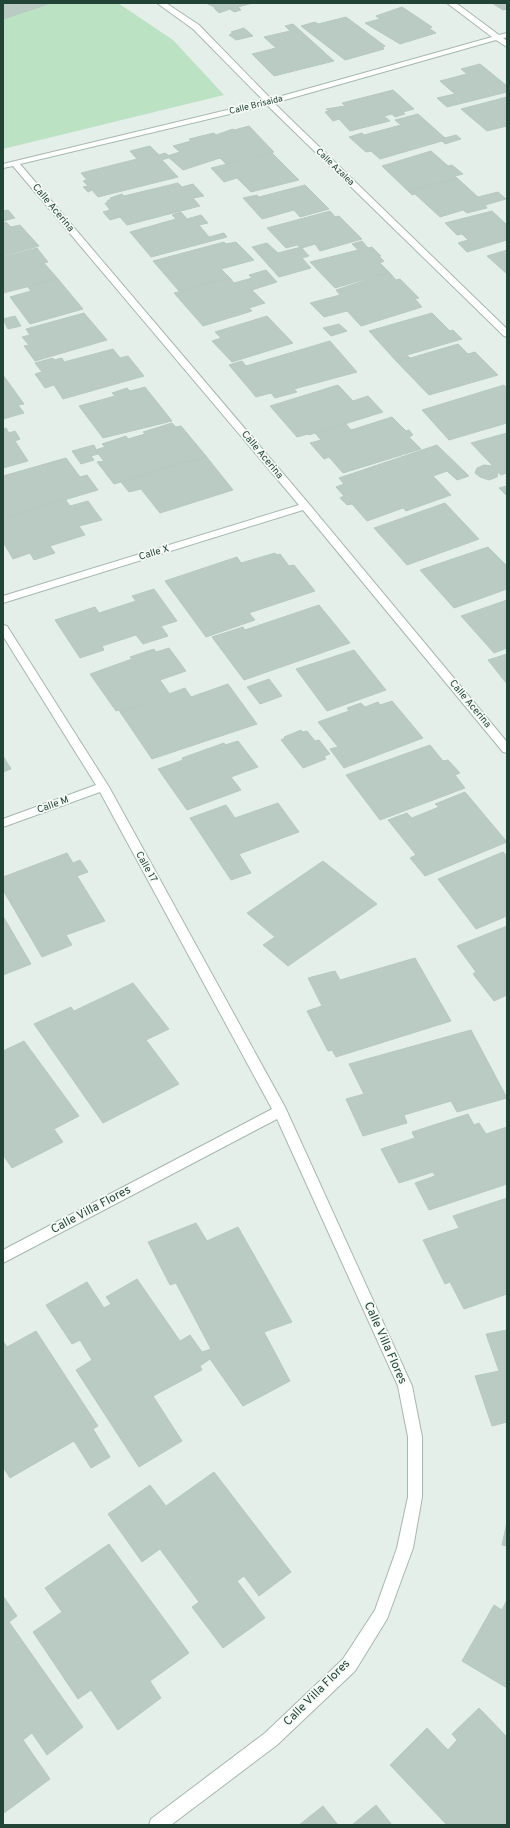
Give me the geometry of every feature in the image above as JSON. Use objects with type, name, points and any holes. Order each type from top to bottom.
[{"type":"street","name":"Calle Azalea","points":[[161,3],[196,27],[269,102],[507,334]]},
{"type":"street","points":[[451,3],[507,45]]},
{"type":"street","name":"Calle Brisaida","points":[[3,166],[269,102],[507,35]]},
{"type":"street","name":"Calle Acerina","points":[[16,163],[305,506],[507,749]]},
{"type":"street","name":"Calle X","points":[[3,600],[305,506]]},
{"type":"street","name":"Calle 17","points":[[3,628],[103,787],[280,1111]]},
{"type":"street","name":"Calle M","points":[[3,823],[103,787]]},
{"type":"street","name":"Calle Villa Flores","points":[[3,1256],[280,1111],[405,1386],[415,1437],[415,1497],[405,1548],[381,1614],[349,1665],[271,1739],[157,1825]]},
{"type":"green space","points":[[3,3],[118,3],[173,40],[224,95],[3,149]]},
{"type":"building","points":[[3,3],[51,3],[3,19]]},
{"type":"building","points":[[206,3],[253,3],[238,7],[241,10],[234,12],[230,9],[219,13],[214,8],[216,8]]},
{"type":"building","points":[[492,3],[507,3],[507,9],[503,10]]},
{"type":"building","points":[[402,7],[432,27],[429,28],[436,33],[400,44],[365,23],[380,19],[376,16]]},
{"type":"building","points":[[346,17],[385,46],[382,48],[384,49],[345,60],[301,26],[315,22],[318,24]]},
{"type":"building","points":[[293,24],[334,61],[274,76],[252,54],[276,48],[264,37],[290,31],[285,26]]},
{"type":"building","points":[[244,28],[253,36],[236,40],[229,35],[233,33],[231,32]]},
{"type":"building","points":[[480,64],[507,86],[507,92],[447,107],[437,98],[455,94],[440,81],[467,74],[461,69]]},
{"type":"building","points":[[393,90],[414,109],[403,112],[405,114],[395,117],[392,114],[384,116],[390,121],[350,131],[339,119],[333,121],[325,112],[329,111],[326,109],[345,106],[342,103]]},
{"type":"building","points":[[507,97],[507,126],[487,131],[461,109]]},
{"type":"building","points":[[418,114],[445,138],[456,135],[461,139],[445,144],[442,141],[380,159],[371,151],[366,152],[349,137],[362,133],[364,135],[401,125],[395,120]]},
{"type":"building","points":[[249,126],[274,152],[226,164],[220,158],[183,170],[167,156],[180,152],[173,146],[191,141],[189,139],[214,133],[216,135],[233,129]]},
{"type":"building","points":[[150,146],[159,155],[165,153],[171,157],[162,160],[178,177],[98,197],[92,190],[88,192],[83,187],[88,186],[83,181],[87,180],[81,173],[137,159],[130,151]]},
{"type":"building","points":[[431,151],[448,166],[452,165],[463,174],[455,176],[457,178],[408,191],[382,166]]},
{"type":"building","points":[[272,153],[299,180],[251,192],[237,178],[224,182],[211,168]]},
{"type":"building","points":[[457,178],[478,197],[498,192],[506,199],[485,205],[487,208],[467,213],[463,210],[440,217],[415,194],[412,195],[408,191]]},
{"type":"building","points":[[178,183],[182,187],[193,184],[204,196],[193,198],[200,206],[127,225],[120,217],[110,220],[103,212],[110,210],[105,203],[108,203],[107,201],[111,199],[110,198],[122,194],[124,196]]},
{"type":"building","points":[[305,185],[329,209],[300,217],[294,210],[262,219],[243,198],[257,195],[259,197]]},
{"type":"building","points":[[8,210],[15,218],[3,221],[3,211]]},
{"type":"building","points":[[330,211],[335,217],[339,216],[362,239],[320,251],[315,244],[302,248],[297,245],[286,248],[267,228]]},
{"type":"building","points":[[492,211],[507,225],[507,240],[467,252],[458,243],[468,240],[462,234],[457,235],[445,223]]},
{"type":"building","points":[[181,212],[187,219],[201,215],[208,223],[199,225],[209,237],[224,233],[227,237],[151,257],[130,232],[176,219],[172,215]]},
{"type":"building","points":[[6,222],[11,227],[20,225],[39,246],[3,256],[3,223]]},
{"type":"building","points":[[362,241],[368,248],[372,247],[381,256],[379,256],[384,261],[380,263],[389,272],[335,288],[310,262],[358,250],[352,244]]},
{"type":"building","points":[[224,242],[226,244],[236,242],[254,260],[221,269],[230,278],[179,291],[153,261]]},
{"type":"building","points":[[267,243],[278,253],[301,247],[309,256],[302,258],[311,268],[279,277],[252,247]]},
{"type":"building","points":[[37,248],[48,262],[44,263],[58,279],[3,293],[3,257]]},
{"type":"building","points":[[507,250],[507,274],[487,256]]},
{"type":"building","points":[[266,270],[277,282],[252,290],[265,303],[249,308],[252,311],[203,326],[174,293],[230,278],[234,283],[252,278],[249,275]]},
{"type":"building","points":[[389,272],[396,280],[400,279],[419,298],[415,299],[422,307],[361,326],[347,311],[324,317],[310,303],[340,295],[336,290]]},
{"type":"building","points":[[58,279],[83,309],[30,324],[10,297],[31,291],[28,287]]},
{"type":"building","points":[[84,313],[107,340],[35,361],[24,346],[29,345],[22,337],[30,335],[26,329]]},
{"type":"building","points":[[432,313],[450,331],[453,330],[462,339],[407,355],[410,358],[397,362],[369,331]]},
{"type":"building","points":[[15,316],[21,326],[8,329],[3,319]]},
{"type":"building","points":[[267,316],[293,343],[232,362],[212,341],[221,338],[215,332]]},
{"type":"building","points":[[339,324],[347,331],[331,336],[323,328]]},
{"type":"building","points":[[330,341],[357,372],[294,389],[297,392],[275,398],[271,393],[256,397],[229,365],[242,361],[246,366]]},
{"type":"building","points":[[458,344],[468,354],[475,352],[498,375],[429,395],[397,362]]},
{"type":"building","points":[[113,349],[120,358],[128,356],[144,376],[63,399],[54,385],[45,388],[35,374],[42,372],[35,363],[53,358],[54,360],[62,358],[64,362]]},
{"type":"building","points":[[3,375],[24,404],[18,405],[24,413],[3,419]]},
{"type":"building","points":[[338,385],[353,401],[368,396],[383,412],[309,435],[297,437],[270,406]]},
{"type":"building","points":[[504,385],[507,389],[507,423],[449,440],[422,410]]},
{"type":"building","points":[[145,387],[172,421],[103,438],[79,406],[115,396],[112,393],[127,388],[130,391]]},
{"type":"building","points":[[392,417],[406,431],[409,430],[413,435],[409,437],[421,449],[343,473],[329,457],[324,459],[310,443],[321,440],[315,433],[346,424],[351,430]]},
{"type":"building","points":[[172,423],[176,427],[181,426],[206,456],[114,484],[97,462],[104,461],[95,450],[105,447],[102,444],[126,436],[128,439],[145,434],[143,432]]},
{"type":"building","points":[[6,428],[9,433],[15,431],[20,439],[15,441],[28,461],[3,468],[3,429]]},
{"type":"building","points":[[507,433],[507,473],[501,475],[498,472],[497,477],[489,480],[480,477],[475,473],[477,468],[484,465],[493,466],[471,443]]},
{"type":"building","points":[[94,445],[98,454],[91,456],[94,460],[81,464],[72,451]]},
{"type":"building","points":[[437,445],[469,476],[457,480],[447,471],[433,476],[451,495],[406,511],[403,508],[367,521],[352,504],[347,505],[340,498],[344,496],[336,487],[344,484],[339,478]]},
{"type":"building","points":[[206,456],[233,490],[160,513],[141,489],[129,492],[121,482]]},
{"type":"building","points":[[66,458],[80,477],[87,475],[98,490],[3,518],[3,476]]},
{"type":"building","points":[[507,486],[507,496],[499,488]]},
{"type":"building","points":[[65,499],[70,506],[88,501],[102,520],[79,526],[85,535],[50,546],[55,553],[34,560],[30,553],[13,559],[3,542],[3,518]]},
{"type":"building","points":[[445,503],[479,539],[407,565],[374,528]]},
{"type":"building","points":[[488,547],[507,566],[507,589],[454,608],[420,570]]},
{"type":"building","points":[[275,553],[277,555],[280,554],[289,566],[294,565],[315,591],[249,613],[255,620],[206,637],[165,581],[237,557],[241,563]]},
{"type":"building","points":[[154,589],[177,621],[161,626],[168,636],[143,644],[136,635],[102,646],[104,650],[80,658],[55,620],[95,607],[99,613],[136,601],[132,596]]},
{"type":"building","points":[[507,600],[507,648],[494,653],[461,616]]},
{"type":"building","points":[[319,605],[350,643],[244,680],[212,637],[243,627],[245,630]]},
{"type":"building","points":[[169,648],[186,671],[160,680],[169,693],[120,712],[119,710],[116,711],[90,674],[132,659],[130,657],[154,649],[156,652]]},
{"type":"building","points":[[354,650],[386,690],[327,711],[296,669]]},
{"type":"building","points":[[507,654],[507,684],[488,660]]},
{"type":"building","points":[[269,679],[282,696],[260,704],[247,687]]},
{"type":"building","points":[[228,684],[257,724],[152,759],[120,712],[185,688],[191,697]]},
{"type":"building","points":[[392,701],[423,738],[344,768],[330,749],[338,747],[318,722],[349,711],[347,708],[361,703],[365,707],[378,702],[380,705]]},
{"type":"building","points":[[301,730],[303,732],[307,731],[315,741],[319,740],[330,754],[324,756],[326,759],[303,768],[281,740],[285,738],[284,737]]},
{"type":"building","points":[[238,741],[258,767],[231,777],[241,790],[187,810],[158,769],[183,760],[182,758],[224,743],[225,745]]},
{"type":"building","points":[[430,745],[443,761],[448,760],[460,773],[455,775],[465,788],[380,820],[346,775]]},
{"type":"building","points":[[3,756],[11,769],[3,772]]},
{"type":"building","points":[[465,792],[507,842],[425,876],[410,858],[416,855],[388,820],[407,813],[412,818],[439,807],[435,804]]},
{"type":"building","points":[[278,803],[299,832],[239,854],[251,873],[231,880],[190,818],[226,805],[235,818]]},
{"type":"building","points":[[503,852],[507,856],[507,916],[476,929],[438,879]]},
{"type":"building","points":[[67,853],[73,863],[80,860],[88,872],[77,876],[105,921],[66,935],[72,945],[42,957],[3,890],[3,877]]},
{"type":"building","points":[[323,861],[377,904],[288,966],[263,945],[275,937],[247,913]]},
{"type":"building","points":[[3,916],[31,964],[3,975]]},
{"type":"building","points":[[507,926],[507,995],[494,1001],[473,974],[476,972],[457,946]]},
{"type":"building","points":[[415,958],[451,1021],[336,1057],[332,1050],[328,1051],[307,1011],[322,1006],[308,978],[335,971],[340,980]]},
{"type":"building","points":[[133,983],[169,1029],[146,1040],[179,1084],[103,1123],[34,1024],[71,1007],[74,1011]]},
{"type":"building","points":[[471,1030],[507,1098],[457,1112],[451,1101],[404,1115],[407,1123],[363,1136],[346,1099],[364,1094],[349,1064]]},
{"type":"building","points":[[24,1041],[79,1116],[54,1129],[63,1142],[12,1168],[3,1155],[3,1051]]},
{"type":"building","points":[[468,1114],[474,1125],[479,1123],[486,1134],[507,1127],[507,1184],[429,1210],[415,1183],[435,1176],[433,1172],[399,1183],[381,1149],[415,1138],[412,1132]]},
{"type":"building","points":[[507,1198],[507,1294],[464,1309],[450,1282],[445,1284],[423,1240],[459,1228],[453,1216]]},
{"type":"building","points":[[196,1223],[207,1241],[238,1227],[292,1322],[264,1332],[290,1381],[243,1406],[210,1359],[202,1352],[211,1349],[176,1283],[170,1285],[148,1242]]},
{"type":"building","points":[[137,1279],[180,1341],[190,1335],[202,1352],[210,1359],[200,1366],[202,1370],[153,1396],[182,1441],[139,1467],[76,1370],[92,1360],[80,1340],[72,1344],[46,1305],[87,1282],[104,1308],[111,1304],[106,1297]]},
{"type":"building","points":[[507,1330],[507,1422],[492,1426],[475,1376],[499,1371],[486,1334]]},
{"type":"building","points":[[36,1331],[98,1426],[93,1429],[110,1457],[91,1468],[74,1441],[10,1478],[3,1467],[3,1341],[7,1347]]},
{"type":"building","points":[[214,1472],[291,1572],[259,1596],[244,1576],[237,1581],[265,1618],[223,1648],[192,1607],[199,1602],[160,1549],[142,1562],[108,1514],[150,1485],[166,1506]]},
{"type":"building","points":[[507,1522],[507,1546],[502,1545]]},
{"type":"building","points":[[109,1544],[189,1653],[150,1681],[161,1698],[118,1730],[91,1690],[78,1699],[33,1632],[62,1612],[45,1588]]},
{"type":"building","points":[[3,1596],[17,1616],[9,1622],[83,1727],[47,1755],[32,1733],[23,1740],[50,1779],[4,1813]]},
{"type":"building","points":[[507,1600],[507,1688],[462,1661],[494,1605],[502,1610]]},
{"type":"building","points":[[479,1708],[507,1737],[507,1825],[447,1825],[390,1765],[427,1728],[448,1750],[457,1740],[452,1734]]},
{"type":"building","points":[[376,1805],[392,1825],[352,1825]]},
{"type":"building","points":[[323,1806],[338,1825],[299,1825]]}]
